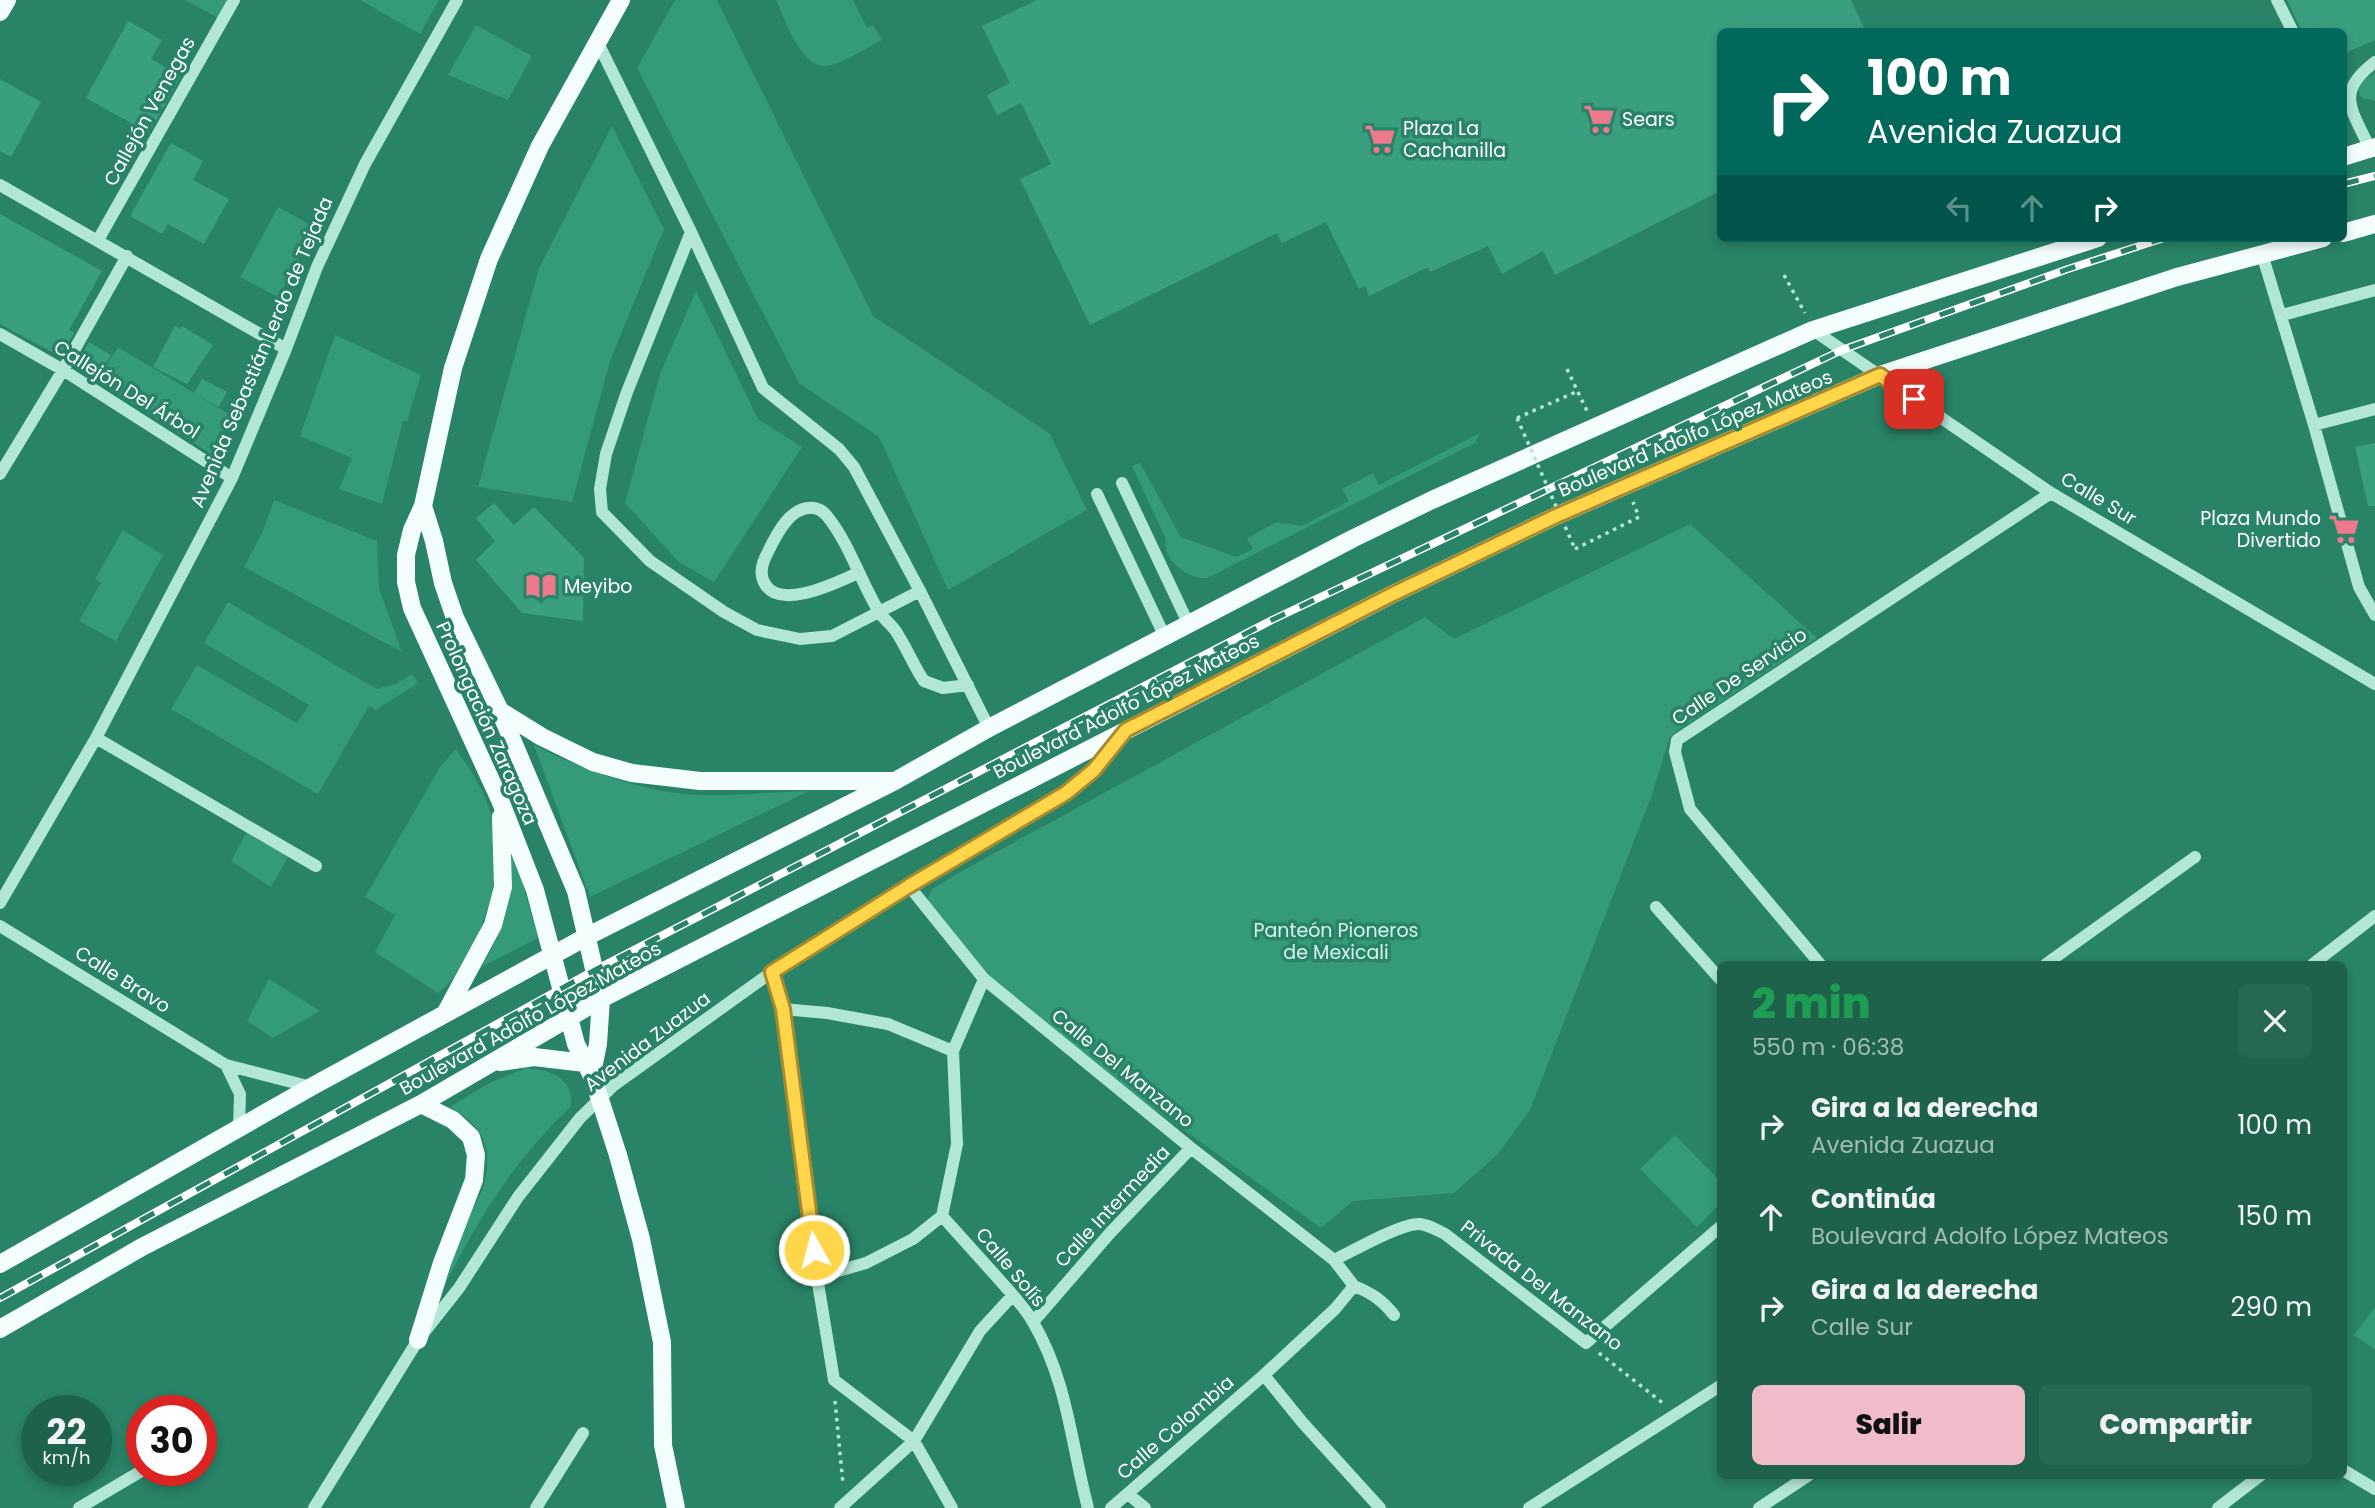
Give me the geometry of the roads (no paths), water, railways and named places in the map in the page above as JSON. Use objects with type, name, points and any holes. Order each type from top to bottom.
[{"type":"main road","points":[[0,12],[7,0]]},
{"type":"main road","name":"Prolongación Zaragoza","points":[[621,0],[540,146],[489,260],[453,368],[423,506],[412,530],[406,555],[406,582],[412,608],[500,800],[535,890],[576,1044],[590,1071],[618,1155],[641,1239],[662,1342],[663,1445],[676,1508]]},
{"type":"main road","points":[[2347,155],[2373,148]]},
{"type":"main road","points":[[2347,232],[2375,224]]},
{"type":"main road","points":[[0,1264],[311,1087],[586,937],[895,781],[989,728],[1432,500],[1813,330],[2086,242]]},
{"type":"main road","name":"Boulevard Adolfo López Mateos","points":[[0,1329],[142,1247],[421,1104],[601,999],[1393,594],[1556,516],[1880,375],[2177,277],[2308,242]]},
{"type":"main road","name":"Prolongación Zaragoza","points":[[423,506],[455,618],[500,711],[576,891],[601,999],[598,1044],[590,1071]]},
{"type":"main road","points":[[500,711],[542,737],[593,762],[632,773],[700,781],[895,781]]},
{"type":"main road","points":[[445,1014],[493,925],[503,887],[504,855],[500,800]]},
{"type":"main road","points":[[489,1064],[534,1057],[590,1071]]},
{"type":"main road","points":[[418,1340],[442,1262],[474,1181],[476,1155],[471,1137],[453,1121],[421,1104]]},
{"type":"street","name":"Callejón Venegas","points":[[99,240],[234,0]]},
{"type":"street","name":"Avenida Sebastián Lerdo de Tejada","points":[[0,903],[96,738],[232,478],[317,267],[365,164],[457,0]]},
{"type":"street","points":[[2277,0],[2291,28]]},
{"type":"street","points":[[597,41],[691,232],[763,388],[839,449],[854,467],[920,590],[989,728]]},
{"type":"street","points":[[2373,148],[2353,111],[2349,94],[2352,83],[2375,62]]},
{"type":"street","points":[[0,185],[286,349]]},
{"type":"street","points":[[691,232],[627,392],[611,442],[600,489],[602,512],[650,561],[724,612],[757,630],[800,639],[832,636],[920,590]]},
{"type":"street","points":[[2262,254],[2282,315],[2359,587],[2375,615]]},
{"type":"street","points":[[0,474],[127,256]]},
{"type":"street","points":[[2282,315],[2375,290]]},
{"type":"street","name":"Calle Sur","points":[[1813,330],[2051,493],[2375,684]]},
{"type":"street","name":"Callejón Del Árbol","points":[[0,334],[63,370],[232,478]]},
{"type":"street","points":[[2314,425],[2375,409]]},
{"type":"street","points":[[1122,482],[1189,625]]},
{"type":"street","name":"Calle De Servicio","points":[[1817,961],[1690,809],[1675,752],[1677,740],[2051,493]]},
{"type":"street","points":[[1097,494],[1165,637]]},
{"type":"street","points":[[858,572],[822,589],[802,594],[771,592],[761,573],[763,563],[780,529],[792,516],[804,509],[816,508],[826,514],[858,572],[879,612],[894,629],[924,681],[943,688],[968,685]]},
{"type":"street","name":"Avenida Zuazua","points":[[314,1508],[418,1340],[459,1288],[518,1197],[580,1118],[614,1085],[772,972],[909,886],[1066,793],[1094,770],[1126,730]]},
{"type":"street","points":[[96,738],[316,866]]},
{"type":"street","points":[[2050,961],[2196,856]]},
{"type":"street","name":"Calle Del Manzano","points":[[909,886],[984,979],[1191,1148],[1334,1260]]},
{"type":"street","points":[[1656,907],[1717,976]]},
{"type":"street","points":[[2317,961],[2375,916]]},
{"type":"street","name":"Calle Bravo","points":[[0,926],[226,1065],[311,1087]]},
{"type":"street","points":[[772,972],[783,1009],[817,1277],[834,1380],[914,1441],[953,1508]]},
{"type":"street","points":[[817,1277],[866,1263],[913,1239],[943,1216],[957,1144],[953,1051],[984,979]]},
{"type":"street","points":[[783,1009],[827,1013],[888,1024],[953,1051]]},
{"type":"street","points":[[226,1065],[240,1094],[239,1129]]},
{"type":"street","name":"Calle Intermedia","points":[[1033,1322],[1110,1233],[1191,1148]]},
{"type":"street","name":"Calle Solís","points":[[943,1216],[1013,1295],[1033,1322],[1061,1385],[1087,1508]]},
{"type":"street","name":"Privada Del Manzano","points":[[1334,1260],[1404,1227],[1419,1224],[1433,1228],[1445,1234],[1586,1343],[1717,1235]]},
{"type":"street","points":[[1334,1260],[1354,1286],[1383,1302],[1394,1315]]},
{"type":"street","name":"Calle Colombia","points":[[1111,1508],[1264,1375],[1335,1309],[1354,1286]]},
{"type":"street","points":[[842,1506],[914,1441],[980,1331],[1013,1295]]},
{"type":"street","name":"Calle Colombia","points":[[1264,1375],[1302,1422],[1380,1508]]},
{"type":"street","points":[[1529,1508],[1717,1389]]},
{"type":"street","points":[[536,1508],[583,1433]]},
{"type":"street","points":[[2347,1472],[2375,1489]]},
{"type":"street","points":[[1759,1508],[1802,1479]]},
{"type":"street","points":[[2218,1508],[2256,1479]]},
{"type":"street","points":[[79,1508],[126,1480]]},
{"type":"street","points":[[1128,1494],[1145,1508]]},
{"type":"railway","points":[[2347,183],[2375,176]]},
{"type":"railway","points":[[0,1298],[595,970],[1272,620],[1842,350],[2152,242]]},
{"type":"place","name":"Sears","points":[[1599,119]]},
{"type":"place","name":"Plaza La Cachanilla","points":[[1380,139]]},
{"type":"place","name":"Plaza Mundo Divertido","points":[[2344,529]]},
{"type":"place","name":"Meyibo","points":[[541,586]]},
{"type":"park label","name":"Panteón Pioneros de Mexicali","points":[[1336,941]]}]
